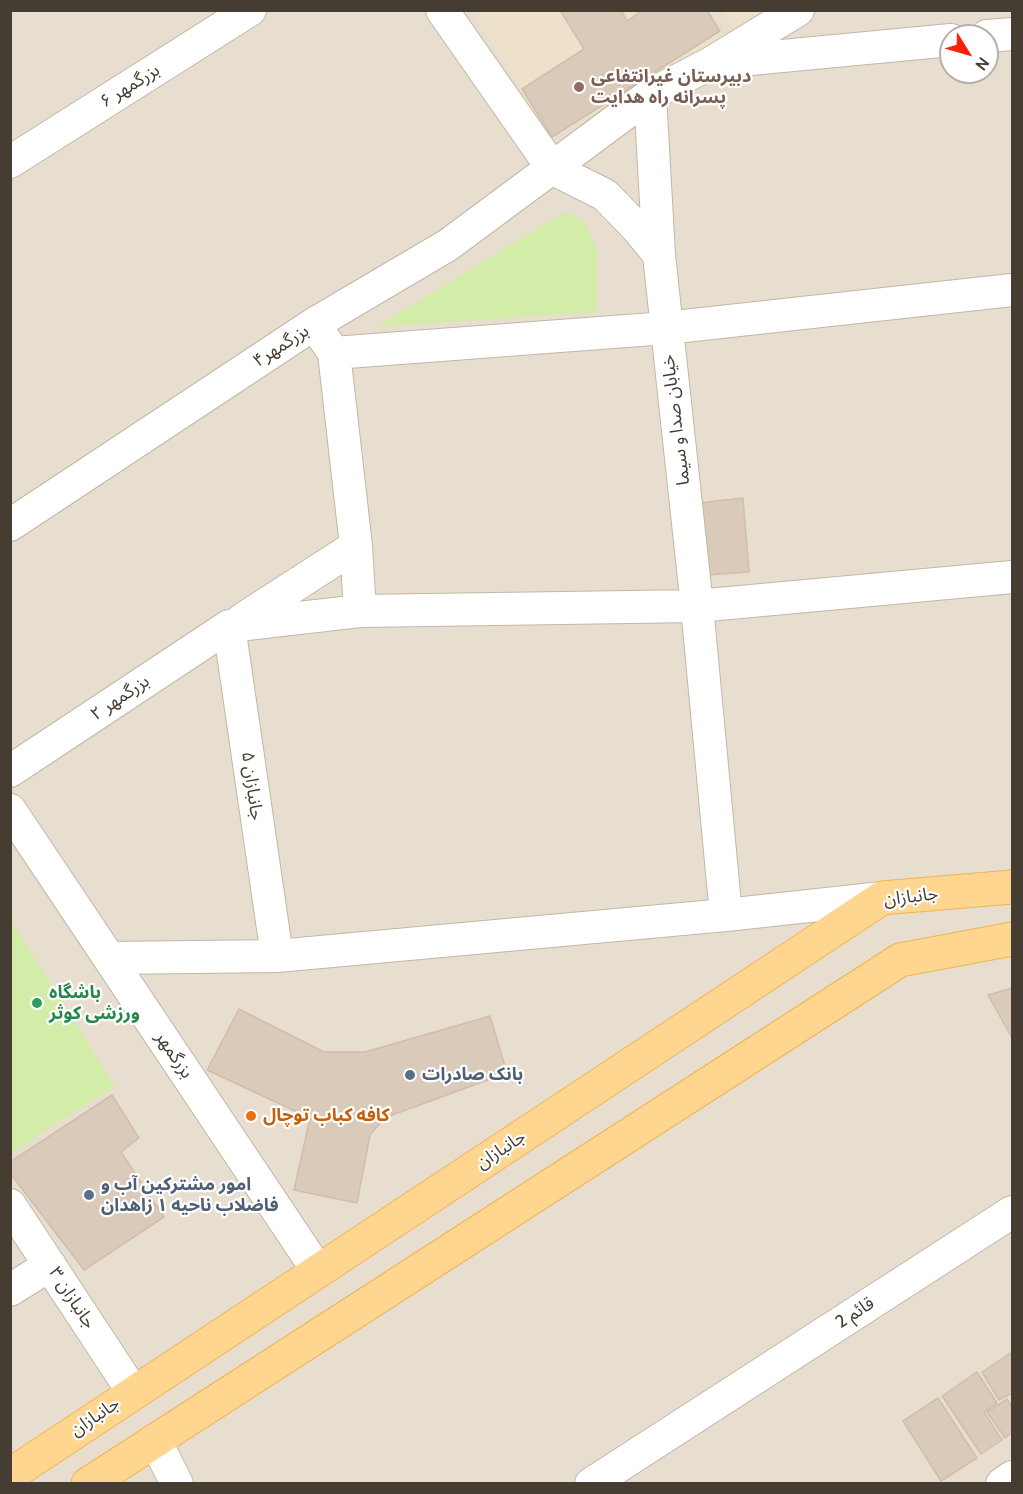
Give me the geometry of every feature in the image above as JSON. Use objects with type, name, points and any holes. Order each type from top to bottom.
[{"type":"main road","name":"جانبازان","points":[[10,1474],[882,898],[1012,887]]},
{"type":"main road","points":[[88,1484],[900,960],[1012,939]]},
{"type":"main road","points":[[133,1392],[155,1440]]},
{"type":"street","name":"بزرگمهر ۶","points":[[10,162],[250,10]]},
{"type":"street","points":[[442,10],[553,169],[604,195],[637,228],[659,255]]},
{"type":"street","name":"بزرگمهر۴","points":[[10,525],[314,324],[448,245],[650,95],[711,63],[798,10]]},
{"type":"street","points":[[711,63],[939,41]]},
{"type":"street","name":"خیابان صدا و سیما","points":[[650,95],[659,255],[698,606],[726,915]]},
{"type":"street","points":[[334,353],[666,328],[1012,290]]},
{"type":"street","points":[[314,324],[334,353],[356,546],[360,610]]},
{"type":"street","name":"بزرگمهر ۲","points":[[10,771],[356,546]]},
{"type":"street","points":[[233,624],[360,610],[698,606],[1012,577]]},
{"type":"street","name":"جانبازان ۵","points":[[233,624],[277,956]]},
{"type":"street","name":"بزرگمهر","points":[[10,810],[318,1271]]},
{"type":"street","points":[[109,958],[277,956],[726,915],[882,898]]},
{"type":"street","name":"جانبازان ۳","points":[[10,1205],[133,1392]]},
{"type":"street","name":"قائم 2","points":[[591,1484],[1012,1212]]},
{"type":"street","points":[[10,1290],[50,1265]]},
{"type":"street","points":[[155,1440],[177,1484]]},
{"type":"street","points":[[1002,1484],[1012,1477]]},
{"type":"shaded area","points":[[11,11],[1012,11],[1012,1483],[11,1483]]},
{"type":"shaded area","name":"دبیرستان غیرانتفاعی پسرانه راه هدایت","points":[[471,11],[708,11],[726,37],[552,137]]},
{"type":"shaded area","points":[[721,11],[770,11],[736,32]]},
{"type":"green space","points":[[563,213],[574,215],[585,223],[597,250],[597,312],[376,327]]},
{"type":"green space","name":"باشگاه ورزشی کوثر","points":[[11,920],[115,1086],[10,1153]]},
{"type":"building","name":"دبیرستان غیرانتفاعی پسرانه راه هدایت","points":[[560,10],[621,10],[627,21],[643,10],[707,10],[720,31],[552,137],[522,89],[584,49]]},
{"type":"building","points":[[743,498],[749,572],[708,575],[698,503]]},
{"type":"building","points":[[1012,988],[1012,1038],[988,995]]},
{"type":"building","points":[[239,1009],[324,1052],[365,1052],[490,1016],[507,1073],[384,1118],[370,1135],[357,1203],[294,1190],[310,1118],[207,1070]]},
{"type":"building","name":"امور مشترکین آب و فاضلاب ناحیه ۱ زاهدان","points":[[112,1095],[139,1138],[121,1152],[164,1217],[84,1270],[10,1173],[10,1162]]},
{"type":"building","points":[[1012,1352],[1012,1393],[999,1400],[982,1372]]},
{"type":"building","points":[[977,1372],[997,1403],[984,1412],[1002,1440],[981,1454],[942,1396]]},
{"type":"building","points":[[938,1398],[977,1458],[941,1481],[903,1421]]},
{"type":"building","points":[[1007,1399],[1012,1407],[1012,1432],[1005,1438],[987,1412]]},
{"type":"place","name":"دبیرستان غیرانتفاعی پسرانه راه هدایت","points":[[579,87]]},
{"type":"place","name":"باشگاه ورزشی کوثر","points":[[37,1003]]},
{"type":"place","name":"بانک صادرات","points":[[410,1075]]},
{"type":"place","name":"کافه کباب توچال","points":[[251,1116]]},
{"type":"place","name":"امور مشترکین آب و فاضلاب ناحیه ۱ زاهدان","points":[[89,1195]]}]
